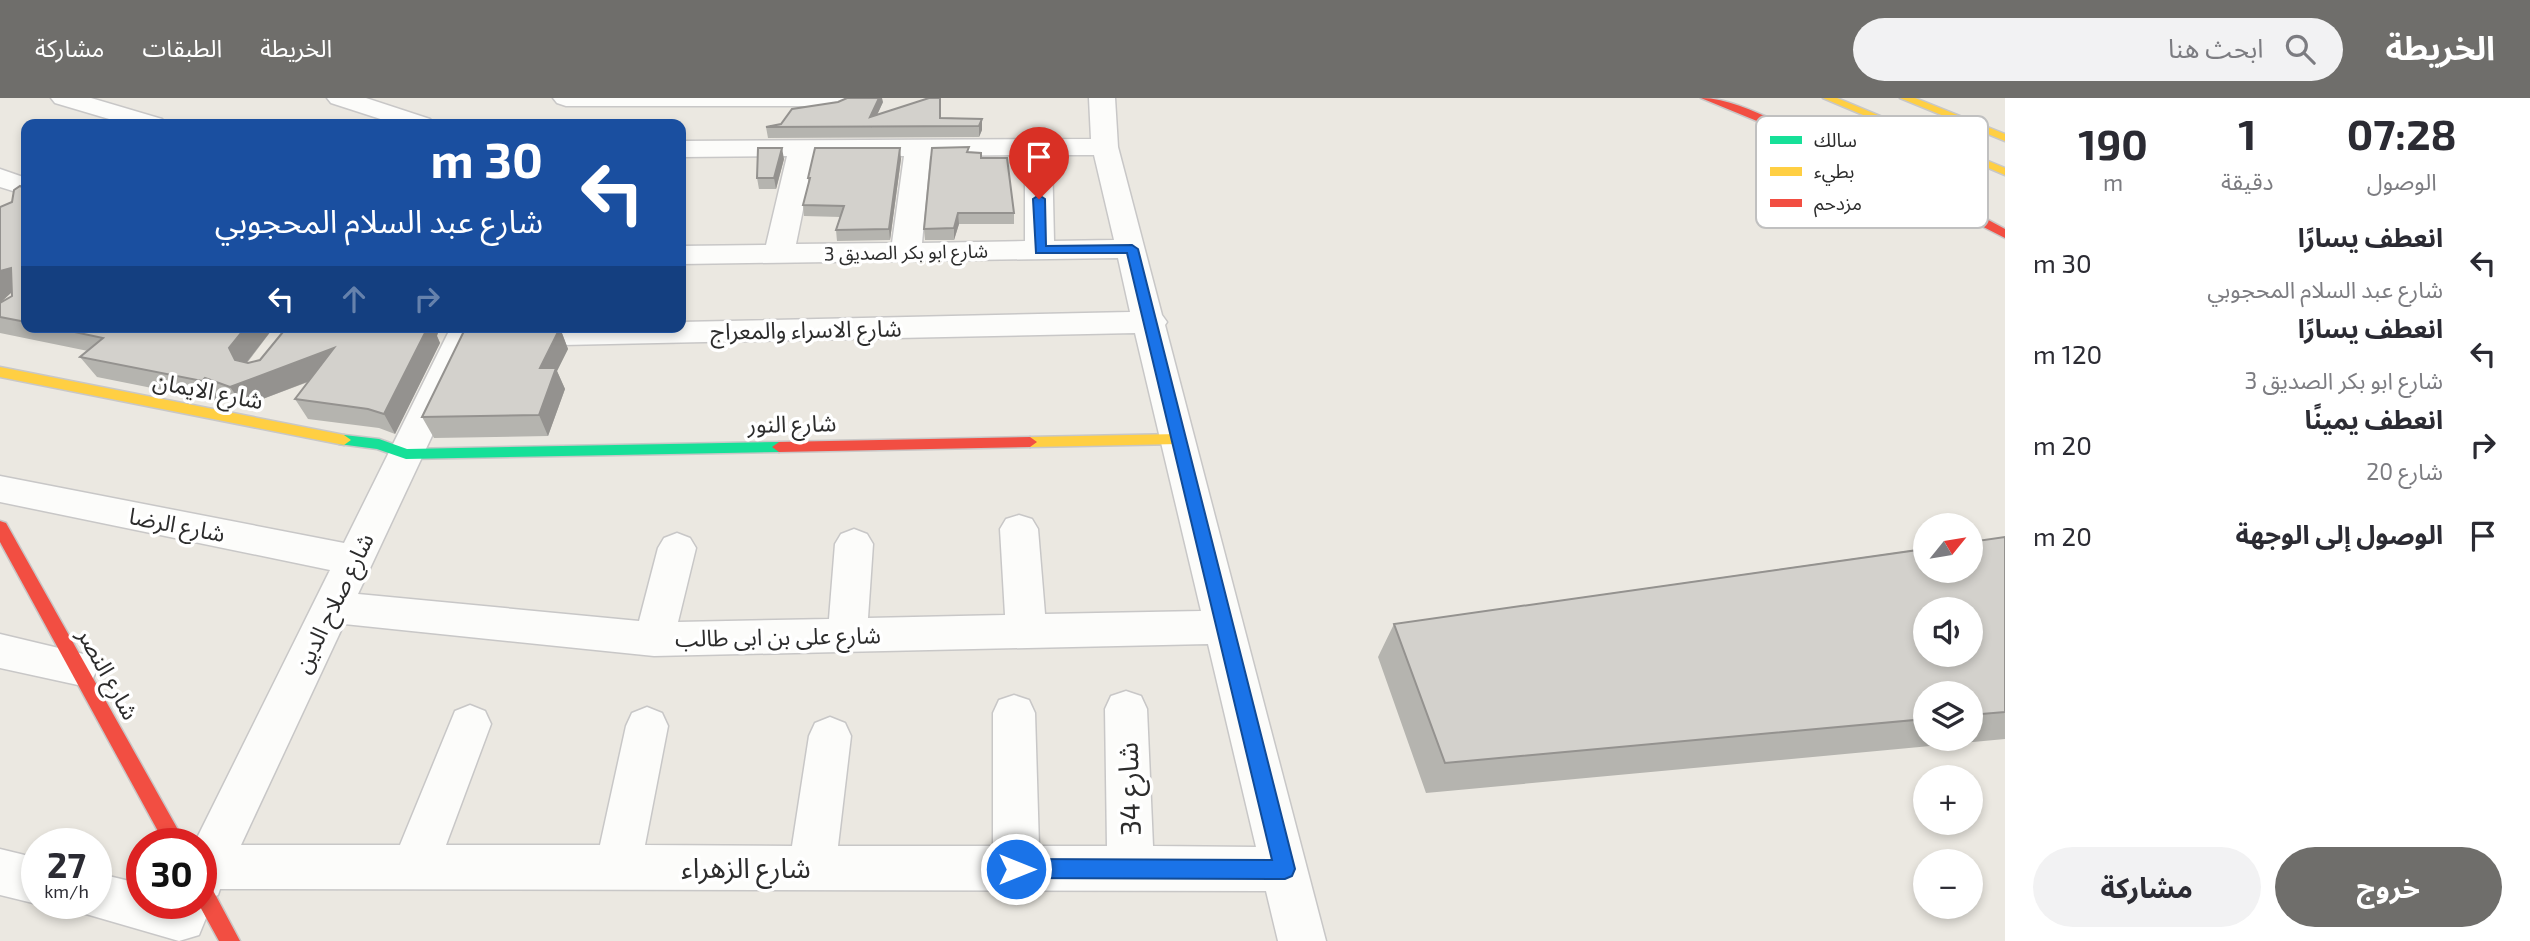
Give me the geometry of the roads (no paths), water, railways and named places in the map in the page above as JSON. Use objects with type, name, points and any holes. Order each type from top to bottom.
[{"type":"street","points":[[64,98],[136,119]]},
{"type":"street","points":[[340,98],[405,119]]},
{"type":"street","points":[[564,119],[571,99],[863,98]]},
{"type":"street","points":[[1102,98],[1105,147],[1151,322],[1302,941]]},
{"type":"street","points":[[1706,98],[1756,117]]},
{"type":"street","points":[[1749,98],[1794,116]]},
{"type":"street","points":[[1828,98],[1871,116]]},
{"type":"street","points":[[1905,98],[1950,116]]},
{"type":"street","points":[[1988,131],[2005,138]]},
{"type":"street","points":[[686,151],[1105,147]]},
{"type":"street","points":[[906,252],[918,148]]},
{"type":"street","points":[[1038,148],[1040,250]]},
{"type":"street","points":[[779,254],[802,149]]},
{"type":"street","points":[[1988,165],[2005,172]]},
{"type":"street","points":[[0,177],[21,200]]},
{"type":"street","points":[[1988,225],[2005,234]]},
{"type":"street","name":"شارع ابو بكر الصديق 3","points":[[686,256],[1132,249]]},
{"type":"street","name":"شارع الاسراء والمعراج","points":[[686,329],[1151,322]]},
{"type":"street","name":"شارع صلاح الدين","points":[[217,837],[355,560],[464,333]]},
{"type":"street","name":"شارع الايمان","points":[[0,372],[331,439],[379,444],[406,454]]},
{"type":"street","name":"شارع النور","points":[[406,454],[1179,439]]},
{"type":"street","name":"شارع الرضا","points":[[0,489],[355,560]]},
{"type":"street","name":"شارع النصر","points":[[0,527],[78,668],[158,828]]},
{"type":"street","points":[[1019,529],[1026,631]]},
{"type":"street","points":[[847,635],[854,544]]},
{"type":"street","points":[[654,639],[677,548]]},
{"type":"street","name":"شارع على بن ابى طالب","points":[[332,607],[654,639],[1226,627]]},
{"type":"street","points":[[0,651],[78,668]]},
{"type":"street","name":"شارع 34","points":[[1126,709],[1131,868]]},
{"type":"street","points":[[1014,713],[1016,869]]},
{"type":"street","points":[[414,868],[470,724]]},
{"type":"street","points":[[618,868],[647,726]]},
{"type":"street","points":[[812,868],[830,736]]},
{"type":"street","name":"شارع الزهراء","points":[[217,888],[414,868],[1285,869]]},
{"type":"street","points":[[0,872],[21,877]]},
{"type":"street","name":"شارع النصر","points":[[212,919],[230,941]]}]
